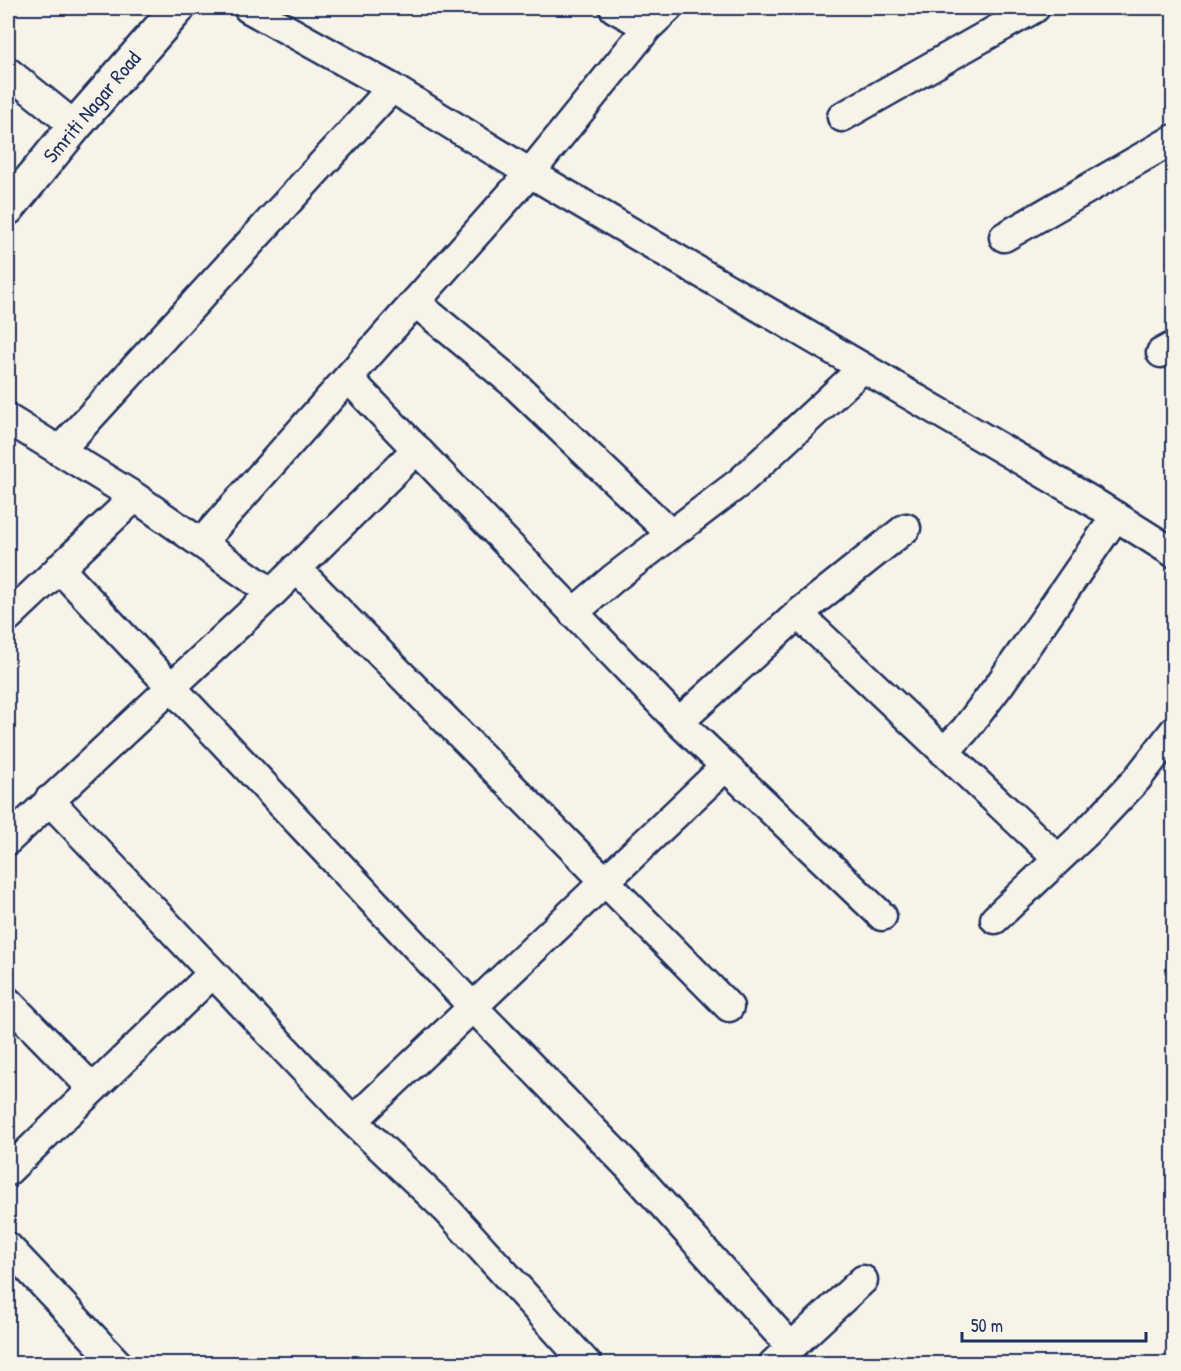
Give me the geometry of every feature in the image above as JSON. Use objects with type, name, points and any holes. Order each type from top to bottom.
[{"type":"main road","name":"Smriti Nagar Road","points":[[8,208],[75,126],[178,8]]},
{"type":"street","points":[[248,8],[392,88],[530,173],[1116,516],[1173,553]]},
{"type":"street","points":[[614,8],[648,27]]},
{"type":"street","points":[[201,543],[530,173],[648,27],[668,8]]},
{"type":"street","points":[[842,117],[1035,8]]},
{"type":"street","points":[[8,72],[75,126]]},
{"type":"street","points":[[59,451],[392,88]]},
{"type":"street","points":[[1004,237],[1173,139]]},
{"type":"street","points":[[415,302],[513,383],[671,534]]},
{"type":"street","points":[[573,613],[614,578],[740,482],[863,368]]},
{"type":"street","points":[[348,378],[679,722],[882,916]]},
{"type":"street","points":[[8,419],[135,497],[272,593]]},
{"type":"street","points":[[8,840],[272,593],[417,449]]},
{"type":"street","points":[[8,617],[135,497]]},
{"type":"street","points":[[944,752],[965,730],[1000,684],[1116,516]]},
{"type":"street","points":[[679,722],[798,614],[906,528]]},
{"type":"street","points":[[59,568],[473,1007],[629,1167],[782,1355],[863,1280]]},
{"type":"street","points":[[296,568],[729,1007]]},
{"type":"street","points":[[798,614],[1058,859]]},
{"type":"street","points":[[995,919],[1137,779],[1173,731]]},
{"type":"street","points":[[353,1121],[725,767]]},
{"type":"street","points":[[49,800],[353,1121],[447,1210],[586,1364]]},
{"type":"street","points":[[8,1171],[213,973]]},
{"type":"street","points":[[8,1002],[93,1089]]},
{"type":"street","points":[[8,1247],[118,1364]]}]
